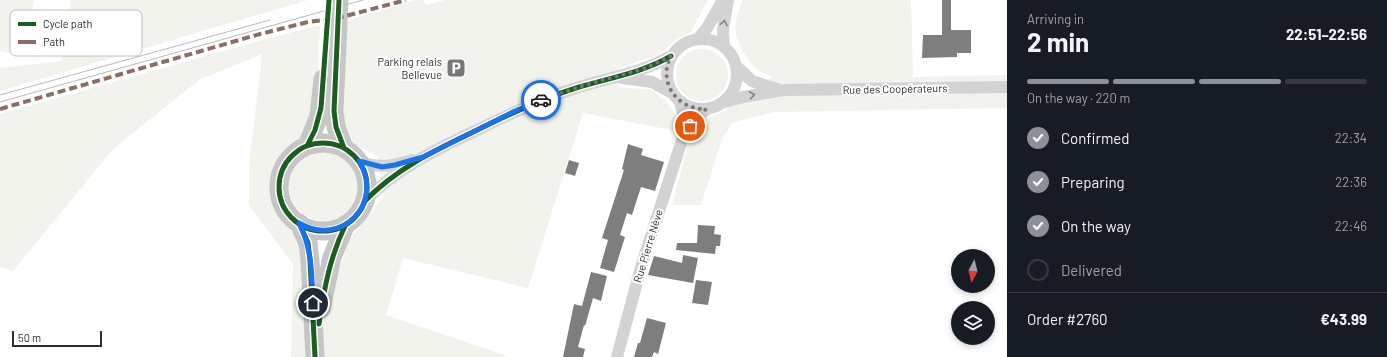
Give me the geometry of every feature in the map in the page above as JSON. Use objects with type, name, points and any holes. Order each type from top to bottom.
[{"type":"main road","points":[[307,146],[318,123],[321,108],[329,0]]},
{"type":"main road","points":[[339,0],[334,111],[336,127],[344,148]]},
{"type":"main road","points":[[326,143],[344,148],[359,161],[366,178],[367,192],[364,202],[357,214],[346,224],[334,229],[320,230],[299,223],[291,217],[280,196],[280,182],[282,173],[288,160],[299,150],[307,146],[326,143]]},
{"type":"main road","points":[[299,223],[306,237],[310,260],[315,352]]},
{"type":"main road","points":[[315,352],[328,274],[337,242],[346,224]]},
{"type":"street","points":[[698,39],[707,28],[723,0]]},
{"type":"street","points":[[724,46],[723,29],[728,0]]},
{"type":"street","points":[[364,202],[376,190],[423,157],[528,106],[569,90],[659,63],[671,56],[684,43],[698,39],[712,40],[724,46],[733,58],[737,67],[735,87],[729,97],[721,104],[706,109],[693,108],[680,102],[672,93],[666,75],[671,56]]},
{"type":"street","name":"Rue des Coopérateurs","points":[[737,67],[752,81],[784,90]]},
{"type":"street","points":[[613,78],[646,81],[672,93]]},
{"type":"street","name":"Rue des Coopérateurs","points":[[721,104],[743,97],[784,90],[1007,87]]},
{"type":"street","name":"Rue Pierre Nève","points":[[680,102],[684,118],[684,137]]},
{"type":"street","name":"Rue Pierre Nève","points":[[618,357],[641,268],[684,137],[695,119],[706,109]]},
{"type":"street","points":[[359,161],[382,167],[423,157]]},
{"type":"shaded area","points":[[0,0],[34,0],[32,10],[10,10],[10,53],[0,51]]},
{"type":"shaded area","points":[[71,0],[308,0],[142,49],[142,10],[70,10]]},
{"type":"shaded area","points":[[416,0],[424,0],[426,5],[445,0],[708,0],[691,32],[677,39],[658,55],[621,67],[619,87],[651,90],[667,102],[675,115],[677,131],[583,113],[528,288],[403,258],[386,315],[510,357],[291,357],[293,264],[249,205],[249,165],[262,54],[199,80],[113,149],[13,271],[0,267],[0,114],[320,25],[317,93],[311,131],[282,157],[271,178],[270,190],[272,202],[279,215],[295,235],[300,244],[304,255],[305,277],[337,277],[349,240],[383,197],[378,156],[350,142],[341,120],[346,21]]},
{"type":"shaded area","points":[[743,0],[911,0],[913,77],[1007,75],[1007,108],[774,112],[732,123],[722,139],[701,205],[672,205],[688,143],[699,122],[721,113],[772,77],[754,67],[738,41],[736,35],[736,22]]},
{"type":"shaded area","points":[[702,49],[716,53],[724,61],[728,75],[724,89],[716,97],[702,101],[688,97],[680,89],[676,75],[680,61],[688,53]]},
{"type":"shaded area","points":[[63,56],[118,56],[0,91],[0,68],[62,61]]},
{"type":"shaded area","points":[[324,151],[337,154],[349,161],[356,173],[359,186],[356,199],[349,211],[337,218],[324,221],[311,218],[299,211],[292,199],[289,186],[292,173],[299,161],[311,154]]},
{"type":"building","points":[[942,0],[951,0],[951,30],[971,30],[971,53],[957,53],[957,57],[922,58],[923,35],[942,35]]},
{"type":"building","points":[[628,144],[643,149],[641,155],[664,162],[655,191],[641,187],[632,215],[627,213],[620,235],[625,237],[614,272],[600,268],[608,240],[602,238],[624,170],[622,169]]},
{"type":"building","points":[[569,160],[579,163],[575,176],[565,173]]},
{"type":"building","points":[[698,225],[715,226],[714,234],[721,235],[720,246],[716,246],[715,254],[676,250],[677,243],[697,243]]},
{"type":"building","points":[[683,255],[698,258],[693,283],[648,275],[654,256],[682,263]]},
{"type":"building","points":[[591,272],[607,276],[601,301],[593,298],[585,326],[584,325],[578,347],[585,349],[583,357],[563,357],[574,304],[582,306]]},
{"type":"building","points":[[696,280],[712,282],[708,305],[692,303]]},
{"type":"building","points":[[647,318],[666,323],[658,354],[654,352],[652,357],[634,357],[638,343],[640,343]]},
{"type":"tram line","points":[[326,4],[340,0]]},
{"type":"tram line","points":[[0,102],[363,0]]},
{"type":"tram line","points":[[142,56],[270,20]]},
{"type":"tram line","points":[[0,95],[140,56]]},
{"type":"marked path","points":[[0,109],[260,34],[308,22],[338,18],[406,0]]},
{"type":"cycle path","points":[[307,146],[315,130],[321,108],[329,0]]},
{"type":"cycle path","points":[[339,0],[334,111],[336,127],[344,148]]},
{"type":"cycle path","points":[[364,202],[388,180],[444,146],[550,97],[637,71],[671,56]]},
{"type":"cycle path","points":[[323,143],[340,147],[354,156],[363,170],[367,187],[363,204],[354,218],[340,227],[323,231],[306,227],[292,218],[283,204],[279,187],[283,170],[292,156],[306,147],[323,143]]},
{"type":"cycle path","points":[[299,223],[308,243],[315,357]]},
{"type":"cycle path","points":[[319,324],[328,273],[340,236],[346,224]]},
{"type":"way so far","points":[[541,100],[585,85],[646,68],[671,56],[666,75],[672,93],[680,102],[688,107],[706,109],[690,126]]},
{"type":"place","name":"Parking relais Bellevue","points":[[456,68]]},
{"type":"route","points":[[313,303],[312,270],[308,244],[299,223],[316,230],[329,230],[338,228],[354,218],[364,202],[367,192],[366,178],[359,161],[365,164],[382,167],[423,157],[515,111],[541,100]]}]
